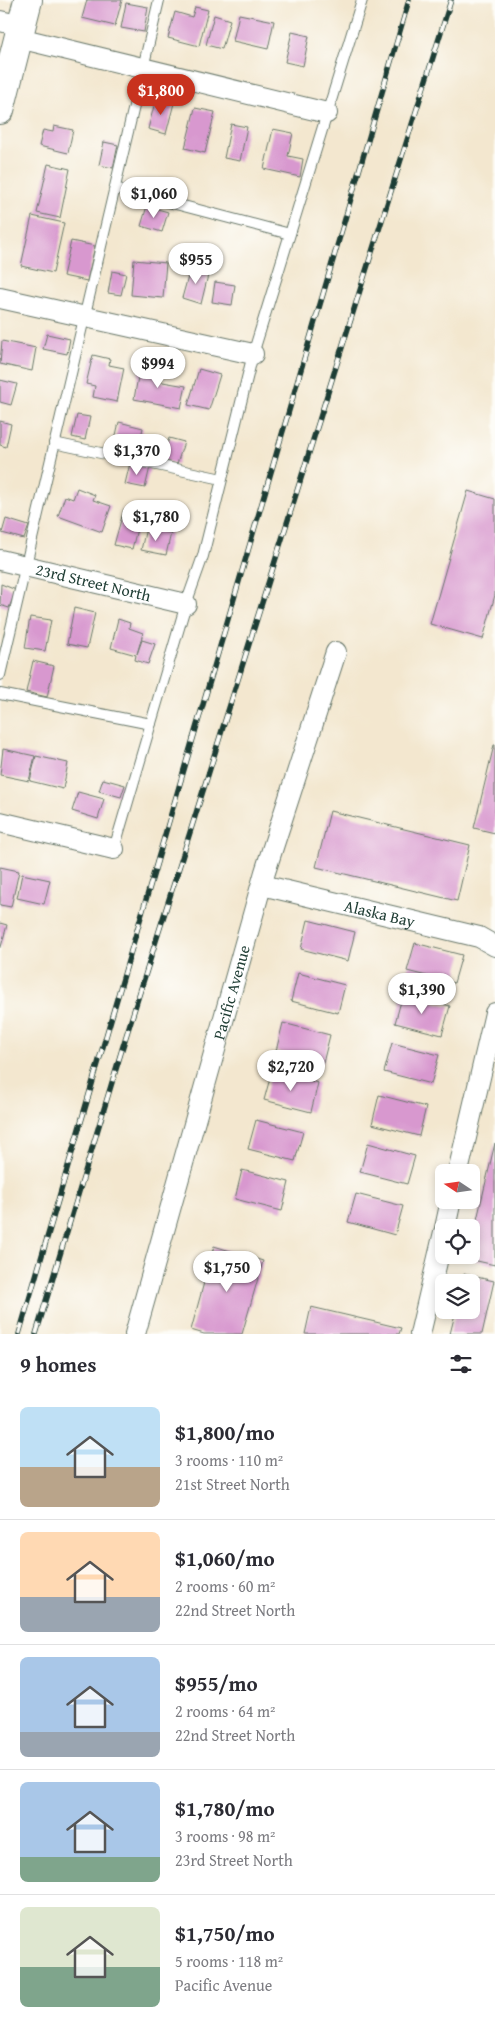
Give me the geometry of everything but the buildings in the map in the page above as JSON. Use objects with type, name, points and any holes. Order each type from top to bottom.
[{"type":"street","points":[[0,110],[17,21],[144,67],[327,113]]},
{"type":"street","points":[[0,298],[253,354]]},
{"type":"street","name":"23rd Street North","points":[[0,560],[186,604]]},
{"type":"street","name":"Pacific Avenue","points":[[135,1334],[262,885],[336,652]]},
{"type":"street","points":[[0,822],[114,849]]},
{"type":"street","name":"Alaska Bay","points":[[262,885],[479,938],[495,946]]},
{"type":"street","points":[[460,1164],[495,1014]]},
{"type":"street","points":[[420,1334],[436,1264]]},
{"type":"lane","points":[[0,675],[159,0]]},
{"type":"lane","points":[[114,849],[186,604],[203,556],[253,354],[362,0]]},
{"type":"lane","points":[[115,188],[290,234]]},
{"type":"lane","points":[[54,443],[222,479]]},
{"type":"lane","points":[[0,694],[151,724]]},
{"type":"railway","points":[[19,1334],[409,0]]},
{"type":"railway","points":[[36,1334],[123,1046],[451,0]]}]
